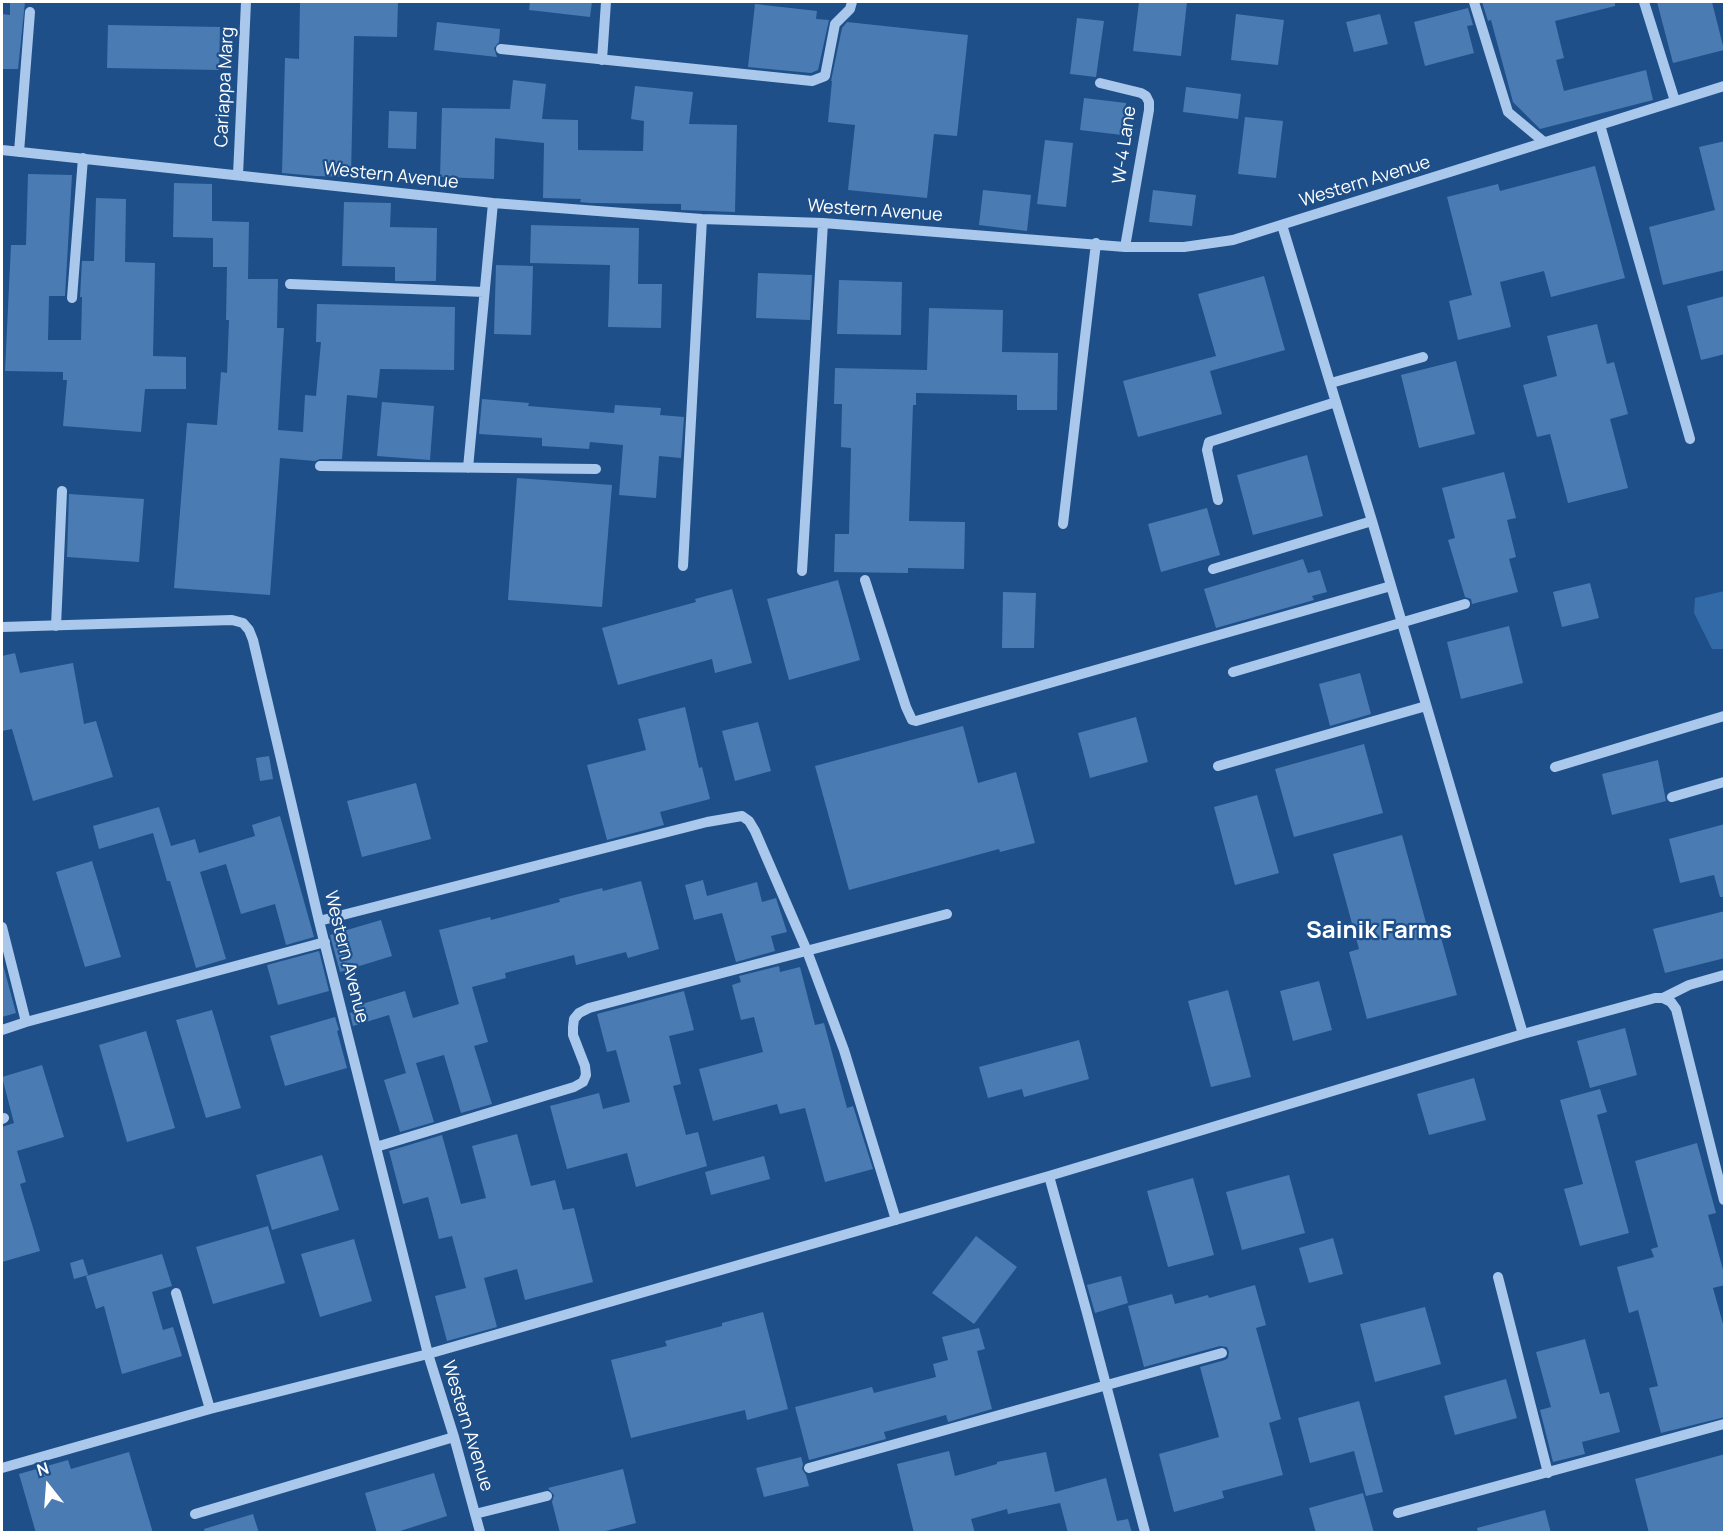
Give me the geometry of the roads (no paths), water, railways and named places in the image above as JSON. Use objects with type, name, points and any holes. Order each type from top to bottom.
[{"type":"street","name":"Cariappa Marg","points":[[238,175],[246,2]]},
{"type":"street","points":[[602,60],[606,2]]},
{"type":"street","points":[[501,49],[812,81],[825,76],[828,70],[835,24],[850,9],[852,2]]},
{"type":"street","points":[[1474,2],[1508,112],[1544,142]]},
{"type":"street","points":[[1644,2],[1675,101]]},
{"type":"street","points":[[19,152],[30,12]]},
{"type":"street","name":"W-4 Lane","points":[[1100,83],[1141,93],[1149,102],[1125,247]]},
{"type":"street","name":"Western Avenue","points":[[2,150],[493,203],[702,219],[823,223],[1125,247],[1184,247],[1233,240],[1725,86]]},
{"type":"street","points":[[1600,125],[1690,439]]},
{"type":"street","points":[[72,298],[82,158]]},
{"type":"street","points":[[468,468],[493,203]]},
{"type":"street","points":[[683,566],[702,219]]},
{"type":"street","points":[[802,571],[823,223]]},
{"type":"street","points":[[1282,225],[1331,383],[1523,1034]]},
{"type":"street","points":[[1063,524],[1096,243]]},
{"type":"street","points":[[290,284],[484,292]]},
{"type":"street","points":[[1331,383],[1423,357]]},
{"type":"street","points":[[1218,500],[1207,450],[1209,441],[1336,402]]},
{"type":"street","points":[[320,466],[596,470]]},
{"type":"street","points":[[57,626],[62,491]]},
{"type":"street","points":[[1212,569],[1372,521]]},
{"type":"street","points":[[865,580],[906,707],[912,720],[916,722],[1391,586]]},
{"type":"street","points":[[1233,672],[1465,604]]},
{"type":"street","name":"Western Avenue","points":[[2,627],[232,620],[243,623],[253,640],[319,921],[428,1354],[454,1437],[480,1533]]},
{"type":"street","points":[[1218,766],[1426,706]]},
{"type":"street","points":[[1555,767],[1725,716]]},
{"type":"street","points":[[1672,797],[1725,782]]},
{"type":"street","points":[[319,921],[707,822],[742,816],[749,821],[755,831],[807,951],[844,1050],[896,1220]]},
{"type":"street","points":[[376,1147],[574,1087],[583,1082],[586,1075],[585,1066],[573,1035],[573,1027],[574,1020],[579,1013],[589,1008],[947,914]]},
{"type":"street","points":[[2,927],[26,1022]]},
{"type":"street","points":[[2,1030],[325,942]]},
{"type":"street","points":[[2,1468],[210,1409],[428,1354],[1049,1176],[1523,1034],[1654,998],[1663,998],[1689,985],[1725,975]]},
{"type":"street","points":[[1663,998],[1671,1002],[1676,1009],[1725,1200]]},
{"type":"street","points":[[1049,1176],[1145,1533]]},
{"type":"street","points":[[1498,1276],[1548,1473]]},
{"type":"street","points":[[176,1293],[210,1409]]},
{"type":"street","points":[[809,1468],[1222,1353]]},
{"type":"street","points":[[1398,1513],[1725,1424]]},
{"type":"street","points":[[195,1514],[454,1437]]},
{"type":"street","points":[[476,1514],[547,1496]]},
{"type":"district","name":"Sainik Farms","points":[[1379,931]]}]
